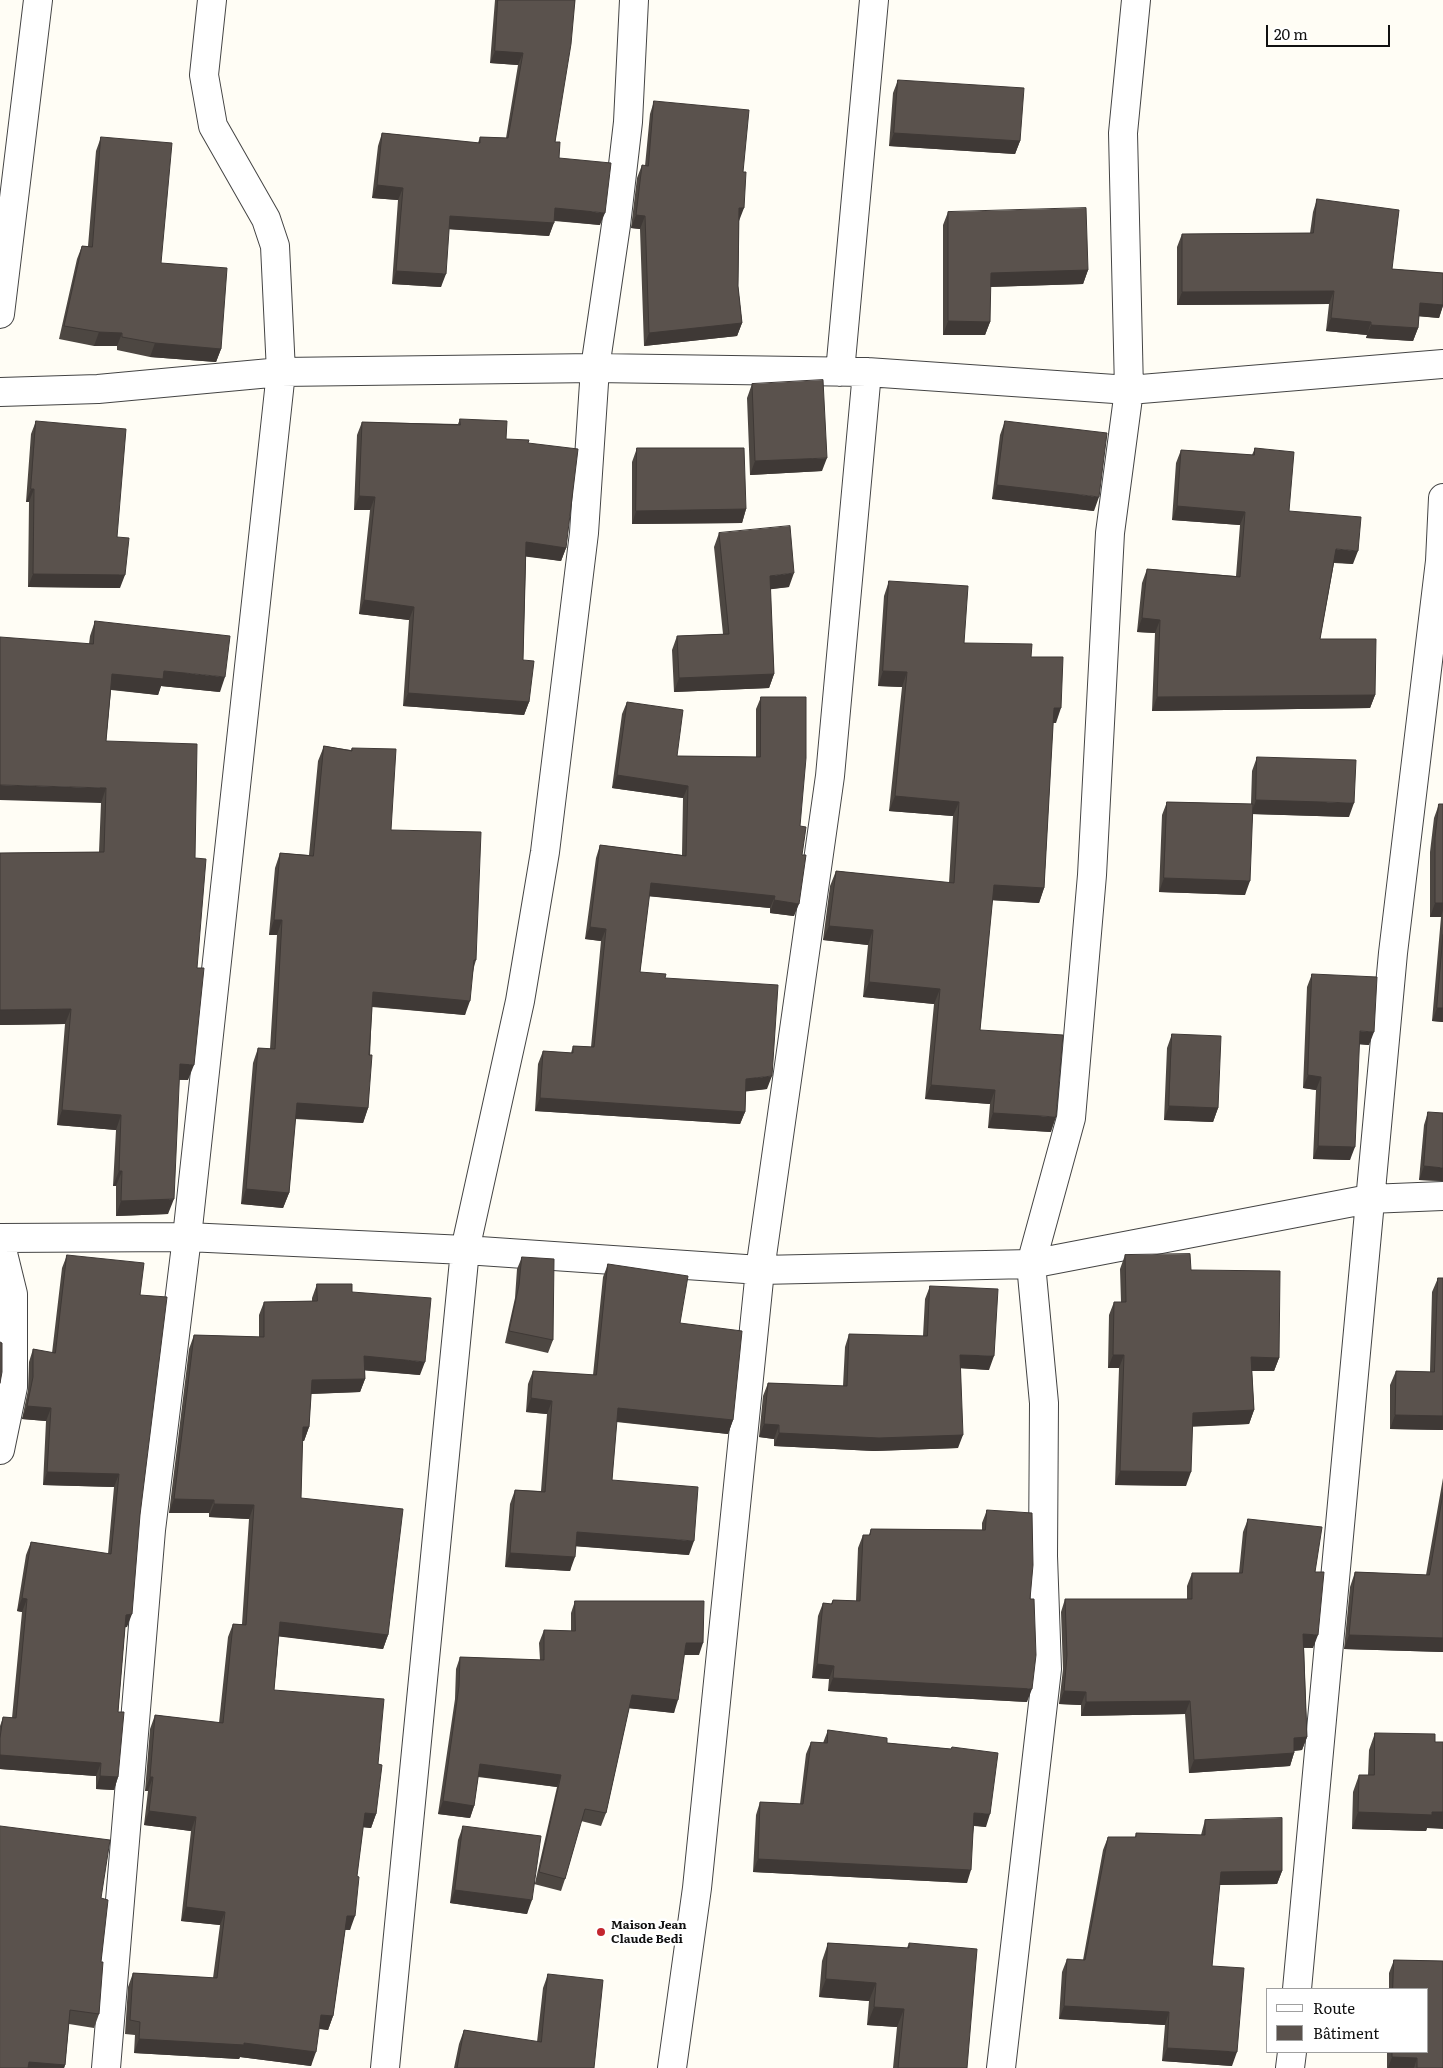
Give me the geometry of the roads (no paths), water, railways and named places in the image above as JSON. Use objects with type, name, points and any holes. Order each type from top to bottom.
[{"type":"street","points":[[0,314],[38,0]]},
{"type":"street","points":[[106,2068],[151,1530],[187,1237],[281,372],[275,246],[266,219],[213,126],[204,75],[212,0]]},
{"type":"street","points":[[385,2068],[465,1250],[520,1001],[545,852],[584,533],[595,368],[616,225],[627,131],[634,0]]},
{"type":"street","points":[[840,372],[874,0]]},
{"type":"street","points":[[1001,2068],[1047,1669],[1043,1556],[1044,1404],[1031,1264],[1071,1118],[1092,875],[1110,533],[1129,390],[1123,133],[1136,0]]},
{"type":"street","points":[[0,392],[98,389],[281,372],[595,368],[867,372],[1129,390],[1443,364]]},
{"type":"street","points":[[672,2068],[697,1888],[760,1270],[830,776],[867,372]]},
{"type":"street","points":[[1297,1988],[1394,953],[1440,561],[1443,498]]},
{"type":"street","points":[[0,1450],[13,1387],[13,1294],[0,1240],[187,1237],[465,1250],[760,1270],[1031,1264],[1370,1199],[1443,1196]]},
{"type":"street","points":[[1290,2068],[1292,2053]]},
{"type":"place","name":"Maison Jean Claude Bedi","points":[[601,1932]]}]
